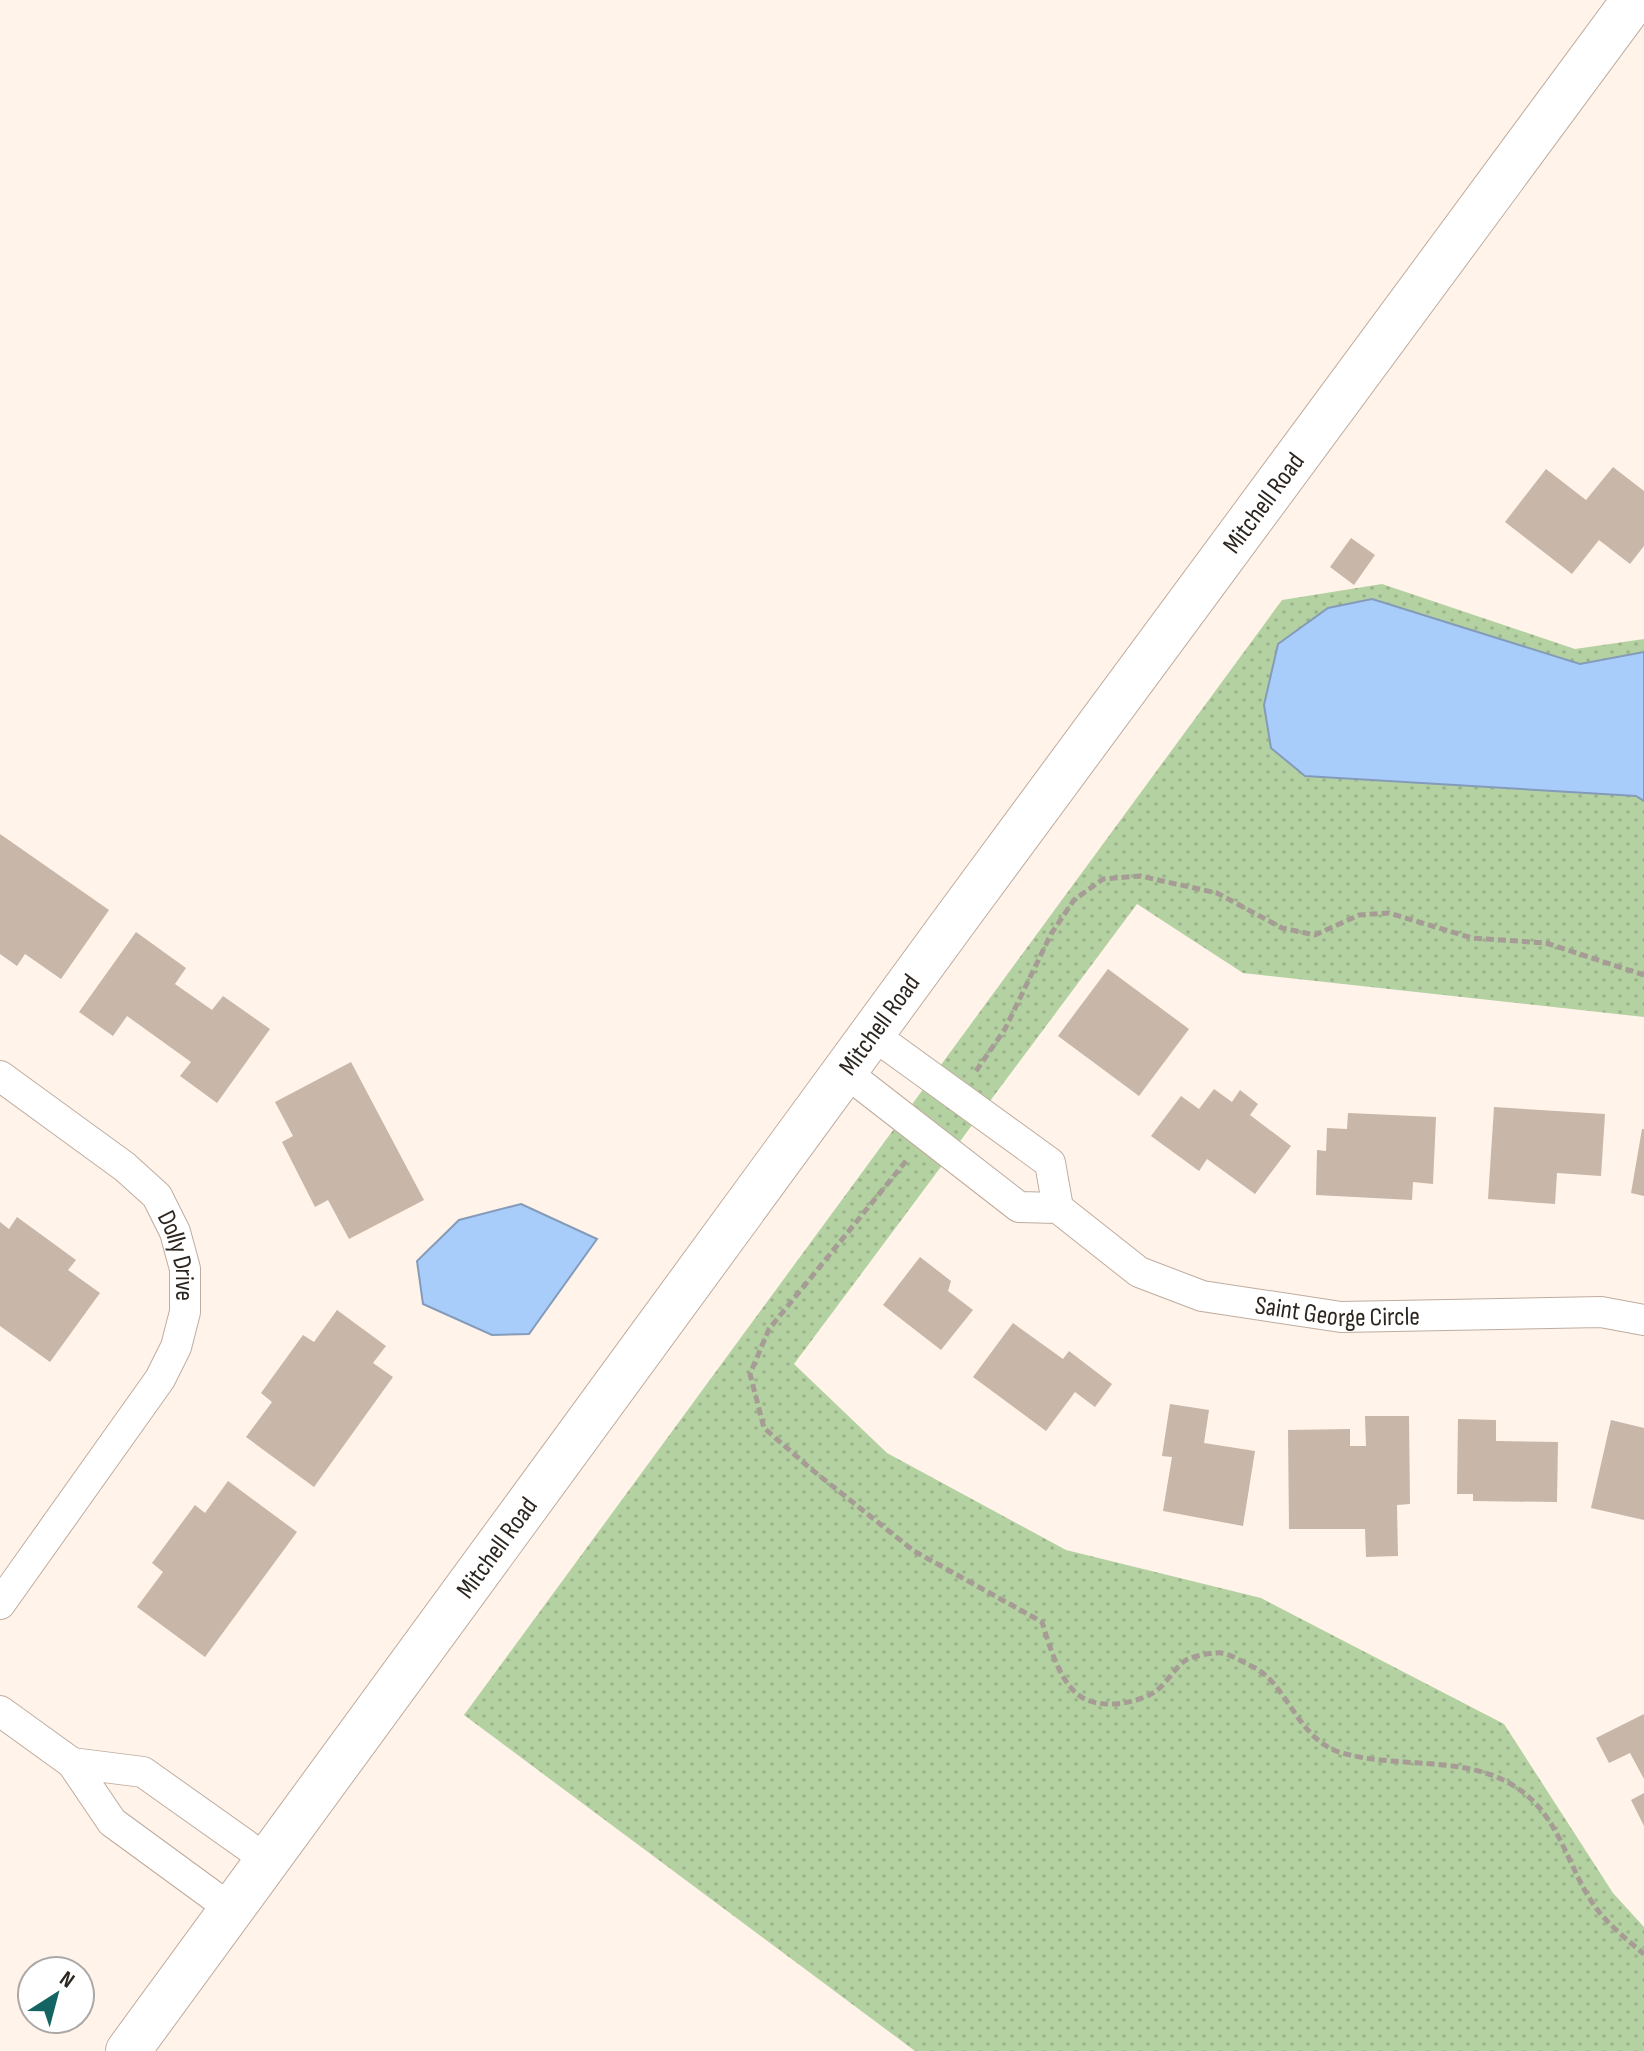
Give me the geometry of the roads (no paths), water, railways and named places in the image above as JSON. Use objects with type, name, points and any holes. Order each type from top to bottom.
[{"type":"street","name":"Mitchell Road","points":[[128,2051],[844,1071],[1634,0]]},
{"type":"street","points":[[844,1071],[1019,1207],[1058,1208],[1050,1163],[872,1034]]},
{"type":"street","name":"Dolly Drive","points":[[0,1076],[125,1167],[157,1196],[175,1232],[185,1269],[185,1312],[176,1347],[160,1379],[0,1604]]},
{"type":"street","name":"Saint George Circle","points":[[1058,1208],[1139,1272],[1202,1296],[1341,1317],[1601,1312],[1644,1320]]},
{"type":"street","points":[[0,1711],[72,1763],[112,1822],[231,1909]]},
{"type":"street","points":[[72,1763],[143,1772],[267,1860]]},
{"type":"water","points":[[1372,599],[1580,664],[1644,652],[1644,801],[1636,796],[1305,776],[1271,748],[1264,705],[1278,644],[1328,608]]},
{"type":"water","points":[[521,1204],[597,1239],[529,1334],[492,1335],[423,1304],[417,1261],[459,1220]]}]
